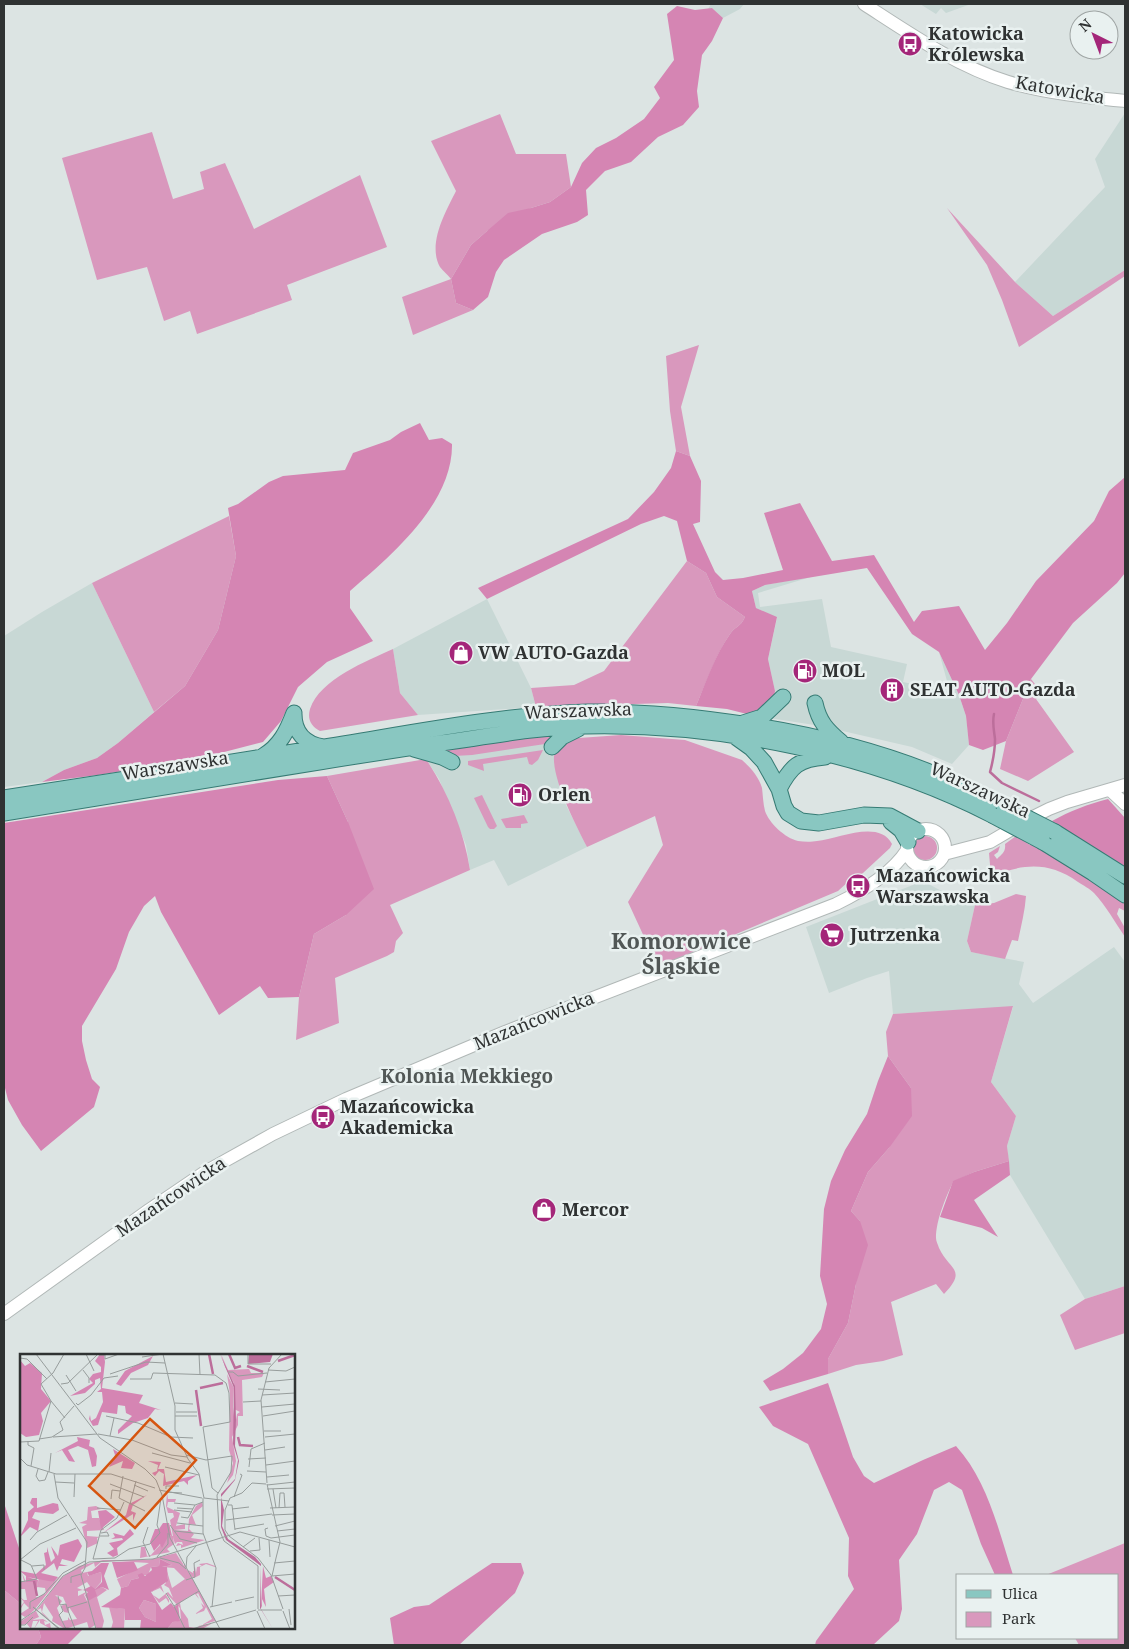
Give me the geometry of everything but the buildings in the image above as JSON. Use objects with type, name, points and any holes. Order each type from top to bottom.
[{"type":"main road","points":[[783,697],[762,717],[738,730],[764,762],[779,788],[788,813],[801,821],[819,823],[864,815],[896,818],[918,831]]},
{"type":"main road","points":[[779,788],[790,770],[797,764],[838,750],[818,714],[815,703]]},
{"type":"main road","name":"Warszawska","points":[[4,798],[479,723],[556,714],[624,712],[708,718],[738,730]]},
{"type":"main road","points":[[260,757],[281,741],[288,730],[294,713],[296,728],[303,738],[315,745],[330,746]]},
{"type":"main road","points":[[552,747],[562,738],[584,726]]},
{"type":"main road","name":"Warszawska","points":[[4,813],[511,733],[584,726],[793,732],[969,803],[998,810],[1055,832],[1125,876]]},
{"type":"main road","points":[[408,748],[442,757],[452,762]]},
{"type":"main road","name":"Warszawska","points":[[998,810],[1043,842],[1125,895]]},
{"type":"main road","points":[[881,816],[898,827],[907,846]]},
{"type":"street","name":"Katowicka","points":[[864,4],[934,47],[976,69],[1007,81],[1050,91],[1125,101]]},
{"type":"street","points":[[944,847],[975,846],[997,839],[1031,818],[1059,805],[1125,785]]},
{"type":"street","points":[[1110,790],[1125,804]]},
{"type":"street","points":[[930,829],[941,836],[944,847],[940,862],[933,866],[921,867],[914,864],[908,855],[907,846],[910,837],[918,831],[930,829]]},
{"type":"street","name":"Mazańcowicka","points":[[875,882],[899,860],[907,846]]},
{"type":"street","name":"Mazańcowicka","points":[[4,1314],[148,1210],[205,1172],[272,1134],[342,1101],[505,1032],[822,910],[914,864]]},
{"type":"shaded area","points":[[711,4],[744,4],[740,9],[723,18],[712,8],[708,9]]},
{"type":"shaded area","points":[[920,4],[971,4],[946,13],[941,8],[936,14]]},
{"type":"shaded area","points":[[677,6],[695,10],[712,8],[723,18],[712,41],[702,55],[697,91],[699,107],[683,125],[658,137],[631,162],[605,171],[586,190],[588,215],[577,222],[542,234],[504,260],[496,272],[488,297],[473,310],[456,303],[451,279],[471,245],[508,213],[550,202],[571,187],[582,163],[596,148],[616,138],[644,119],[660,98],[654,87],[674,60],[667,14]]},
{"type":"shaded area","points":[[1125,113],[1125,270],[1053,316],[1015,282],[1105,187],[1095,159]]},
{"type":"shaded area","points":[[420,423],[429,440],[442,438],[452,444],[450,466],[442,487],[431,507],[417,526],[384,561],[350,591],[350,608],[373,641],[327,662],[298,687],[281,721],[263,742],[197,759],[42,782],[64,770],[97,758],[118,743],[185,686],[218,630],[236,556],[228,508],[238,504],[269,482],[283,476],[345,470],[353,453],[390,440],[401,432]]},
{"type":"shaded area","points":[[676,451],[690,456],[701,481],[700,522],[693,524],[715,572],[723,580],[783,570],[764,513],[800,503],[832,561],[874,555],[914,622],[922,611],[959,606],[985,650],[1007,623],[1036,581],[1094,521],[1109,491],[1125,477],[1125,573],[1117,583],[1073,623],[1031,679],[1006,741],[983,750],[969,745],[966,716],[959,695],[939,652],[912,634],[867,568],[765,585],[752,591],[756,608],[777,617],[768,659],[775,691],[773,704],[755,716],[727,709],[696,706],[720,651],[732,631],[745,617],[717,597],[706,573],[687,561],[677,521],[664,516],[641,524],[487,599],[478,588],[628,519],[654,492],[671,468]]},
{"type":"shaded area","points":[[814,576],[758,593],[760,607],[822,599],[831,647],[907,664],[903,682],[949,692],[939,652],[959,695],[966,716],[969,745],[952,764],[912,747],[821,726],[769,718],[775,691],[768,659],[777,618],[756,608],[752,591],[765,585]]},
{"type":"shaded area","points":[[92,583],[154,712],[118,743],[97,758],[64,770],[42,782],[4,787],[4,636]]},
{"type":"shaded area","points":[[487,599],[531,688],[536,707],[418,715],[400,693],[393,649]]},
{"type":"shaded area","points":[[565,739],[563,799],[587,847],[508,886],[494,860],[470,870],[466,845],[439,779],[426,759]]},
{"type":"shaded area","points":[[327,776],[348,822],[374,889],[346,915],[314,934],[299,997],[268,998],[260,986],[219,1015],[161,912],[155,896],[144,906],[129,932],[116,969],[82,1026],[82,1041],[86,1060],[92,1079],[100,1087],[94,1107],[41,1151],[22,1125],[8,1100],[4,1084],[4,823],[278,780]]},
{"type":"shaded area","points":[[1108,799],[1125,818],[1125,869],[1052,821],[1079,808]]},
{"type":"shaded area","points":[[923,881],[947,894],[975,905],[967,941],[971,952],[1024,962],[1019,984],[1033,1003],[1114,947],[1125,962],[1125,1286],[1085,1299],[1010,1175],[1007,1146],[1016,1116],[991,1082],[1013,1007],[893,1014],[889,971],[829,993],[806,927]]},
{"type":"shaded area","points":[[888,1056],[911,1088],[912,1116],[889,1148],[868,1172],[851,1211],[860,1221],[868,1245],[856,1284],[848,1323],[828,1359],[828,1374],[770,1391],[763,1381],[783,1369],[803,1353],[821,1329],[827,1304],[820,1276],[824,1209],[831,1181],[845,1150],[867,1114]]},
{"type":"shaded area","points":[[1009,1161],[1010,1175],[974,1200],[998,1237],[982,1228],[940,1217],[953,1181]]},
{"type":"shaded area","points":[[828,1383],[853,1457],[864,1476],[874,1483],[956,1446],[967,1460],[984,1491],[1013,1574],[995,1574],[981,1544],[962,1490],[949,1482],[934,1490],[917,1534],[899,1560],[902,1609],[899,1621],[873,1645],[815,1645],[854,1589],[848,1576],[849,1538],[808,1444],[773,1426],[759,1407]]},
{"type":"shaded area","points":[[4,1503],[20,1551],[20,1603],[4,1590]]},
{"type":"shaded area","points":[[492,1563],[521,1563],[524,1573],[515,1593],[459,1645],[394,1645],[390,1618],[414,1607],[429,1605]]},
{"type":"shaded area","points":[[38,1629],[83,1629],[67,1645],[36,1645],[41,1637]]},
{"type":"green space","points":[[500,114],[516,154],[566,154],[571,187],[550,202],[531,208],[487,231],[471,245],[451,279],[440,267],[436,248],[439,228],[456,191],[431,141]]},
{"type":"green space","points":[[152,132],[173,199],[204,189],[200,172],[225,163],[254,229],[360,175],[387,247],[287,285],[292,300],[197,334],[190,311],[164,321],[147,267],[97,280],[62,158]]},
{"type":"green space","points":[[947,208],[1015,282],[1053,316],[1125,270],[1125,276],[1019,347],[987,265]]},
{"type":"green space","points":[[451,279],[456,303],[473,310],[413,335],[402,297]]},
{"type":"green space","points":[[699,345],[681,407],[690,456],[676,451],[670,411],[666,356]]},
{"type":"green space","points":[[229,516],[236,556],[218,630],[185,686],[154,712],[92,583]]},
{"type":"green space","points":[[687,561],[706,573],[717,597],[745,617],[732,631],[720,650],[696,706],[668,703],[536,707],[531,688],[574,685],[604,671]]},
{"type":"green space","points":[[393,649],[400,693],[418,715],[320,731],[314,727],[309,719],[310,709],[315,698],[324,689],[346,672]]},
{"type":"green space","points":[[1031,679],[1042,693],[1036,699],[1074,752],[1028,781],[1000,769],[1006,741]]},
{"type":"green space","points":[[562,732],[545,744],[472,755],[454,756],[433,749]]},
{"type":"green space","points":[[621,735],[685,740],[742,760],[754,772],[761,784],[767,816],[783,833],[793,839],[813,842],[858,832],[868,832],[878,833],[886,837],[892,844],[863,873],[850,880],[838,891],[658,967],[628,902],[663,845],[655,816],[587,847],[559,786],[554,761],[555,751],[565,739]]},
{"type":"green space","points":[[543,750],[538,760],[532,765],[529,764],[527,757],[483,764],[484,771],[468,765],[468,761]]},
{"type":"green space","points":[[426,759],[454,812],[464,841],[470,870],[390,905],[403,933],[396,941],[394,952],[335,978],[339,1023],[296,1040],[299,997],[314,934],[346,915],[348,822],[327,776]]},
{"type":"green space","points":[[482,795],[497,826],[494,829],[488,827],[474,798]]},
{"type":"green space","points":[[524,815],[528,823],[521,824],[521,828],[506,828],[501,819]]},
{"type":"green space","points":[[925,836],[934,839],[937,848],[934,857],[925,860],[916,857],[913,848],[916,839]]},
{"type":"green space","points":[[1016,836],[1030,845],[1036,845],[1125,900],[1125,911],[1119,908],[1117,914],[1125,928],[1125,937],[1094,893],[1067,875],[1046,868],[1025,867],[991,876],[989,853],[1000,846],[998,852],[994,855],[997,859],[1004,851],[1005,844]]},
{"type":"green space","points":[[1016,894],[1026,896],[1024,913],[1018,941],[1012,940],[1005,959],[971,952],[967,941],[975,905],[994,903]]},
{"type":"green space","points":[[1013,1006],[991,1082],[1016,1116],[1007,1146],[1009,1161],[974,1172],[953,1182],[936,1231],[939,1248],[954,1270],[956,1274],[955,1279],[944,1294],[936,1284],[891,1302],[903,1355],[883,1361],[856,1365],[828,1374],[828,1359],[848,1323],[856,1284],[860,1221],[851,1211],[868,1172],[889,1148],[911,1088],[888,1056],[886,1032],[893,1014]]},
{"type":"green space","points":[[1125,1286],[1125,1333],[1075,1350],[1060,1315],[1085,1299]]},
{"type":"green space","points":[[1125,1543],[1125,1645],[1079,1645],[1076,1639],[1119,1639],[1119,1574],[1048,1574]]},
{"type":"green space","points":[[4,1590],[20,1603],[20,1629],[38,1629],[41,1637],[36,1645],[4,1645]]},
{"type":"waterway","points":[[994,714],[995,747],[990,772],[1002,783],[1039,801]]},
{"type":"place","name":"Katowicka Królewska","points":[[910,44]]},
{"type":"place","name":"VW AUTO-Gazda","points":[[461,653]]},
{"type":"place","name":"MOL","points":[[805,671]]},
{"type":"place","name":"SEAT AUTO-Gazda","points":[[892,690]]},
{"type":"place","name":"Orlen","points":[[520,795]]},
{"type":"place","name":"Mazańcowicka Warszawska","points":[[858,886]]},
{"type":"place","name":"Jutrzenka","points":[[832,935]]},
{"type":"place","name":"Mazańcowicka Akademicka","points":[[323,1117]]},
{"type":"place","name":"Mercor","points":[[544,1210]]},
{"type":"district","name":"Komorowice Śląskie","points":[[681,954]]},
{"type":"district","name":"Kolonia Mekkiego","points":[[467,1076]]}]
